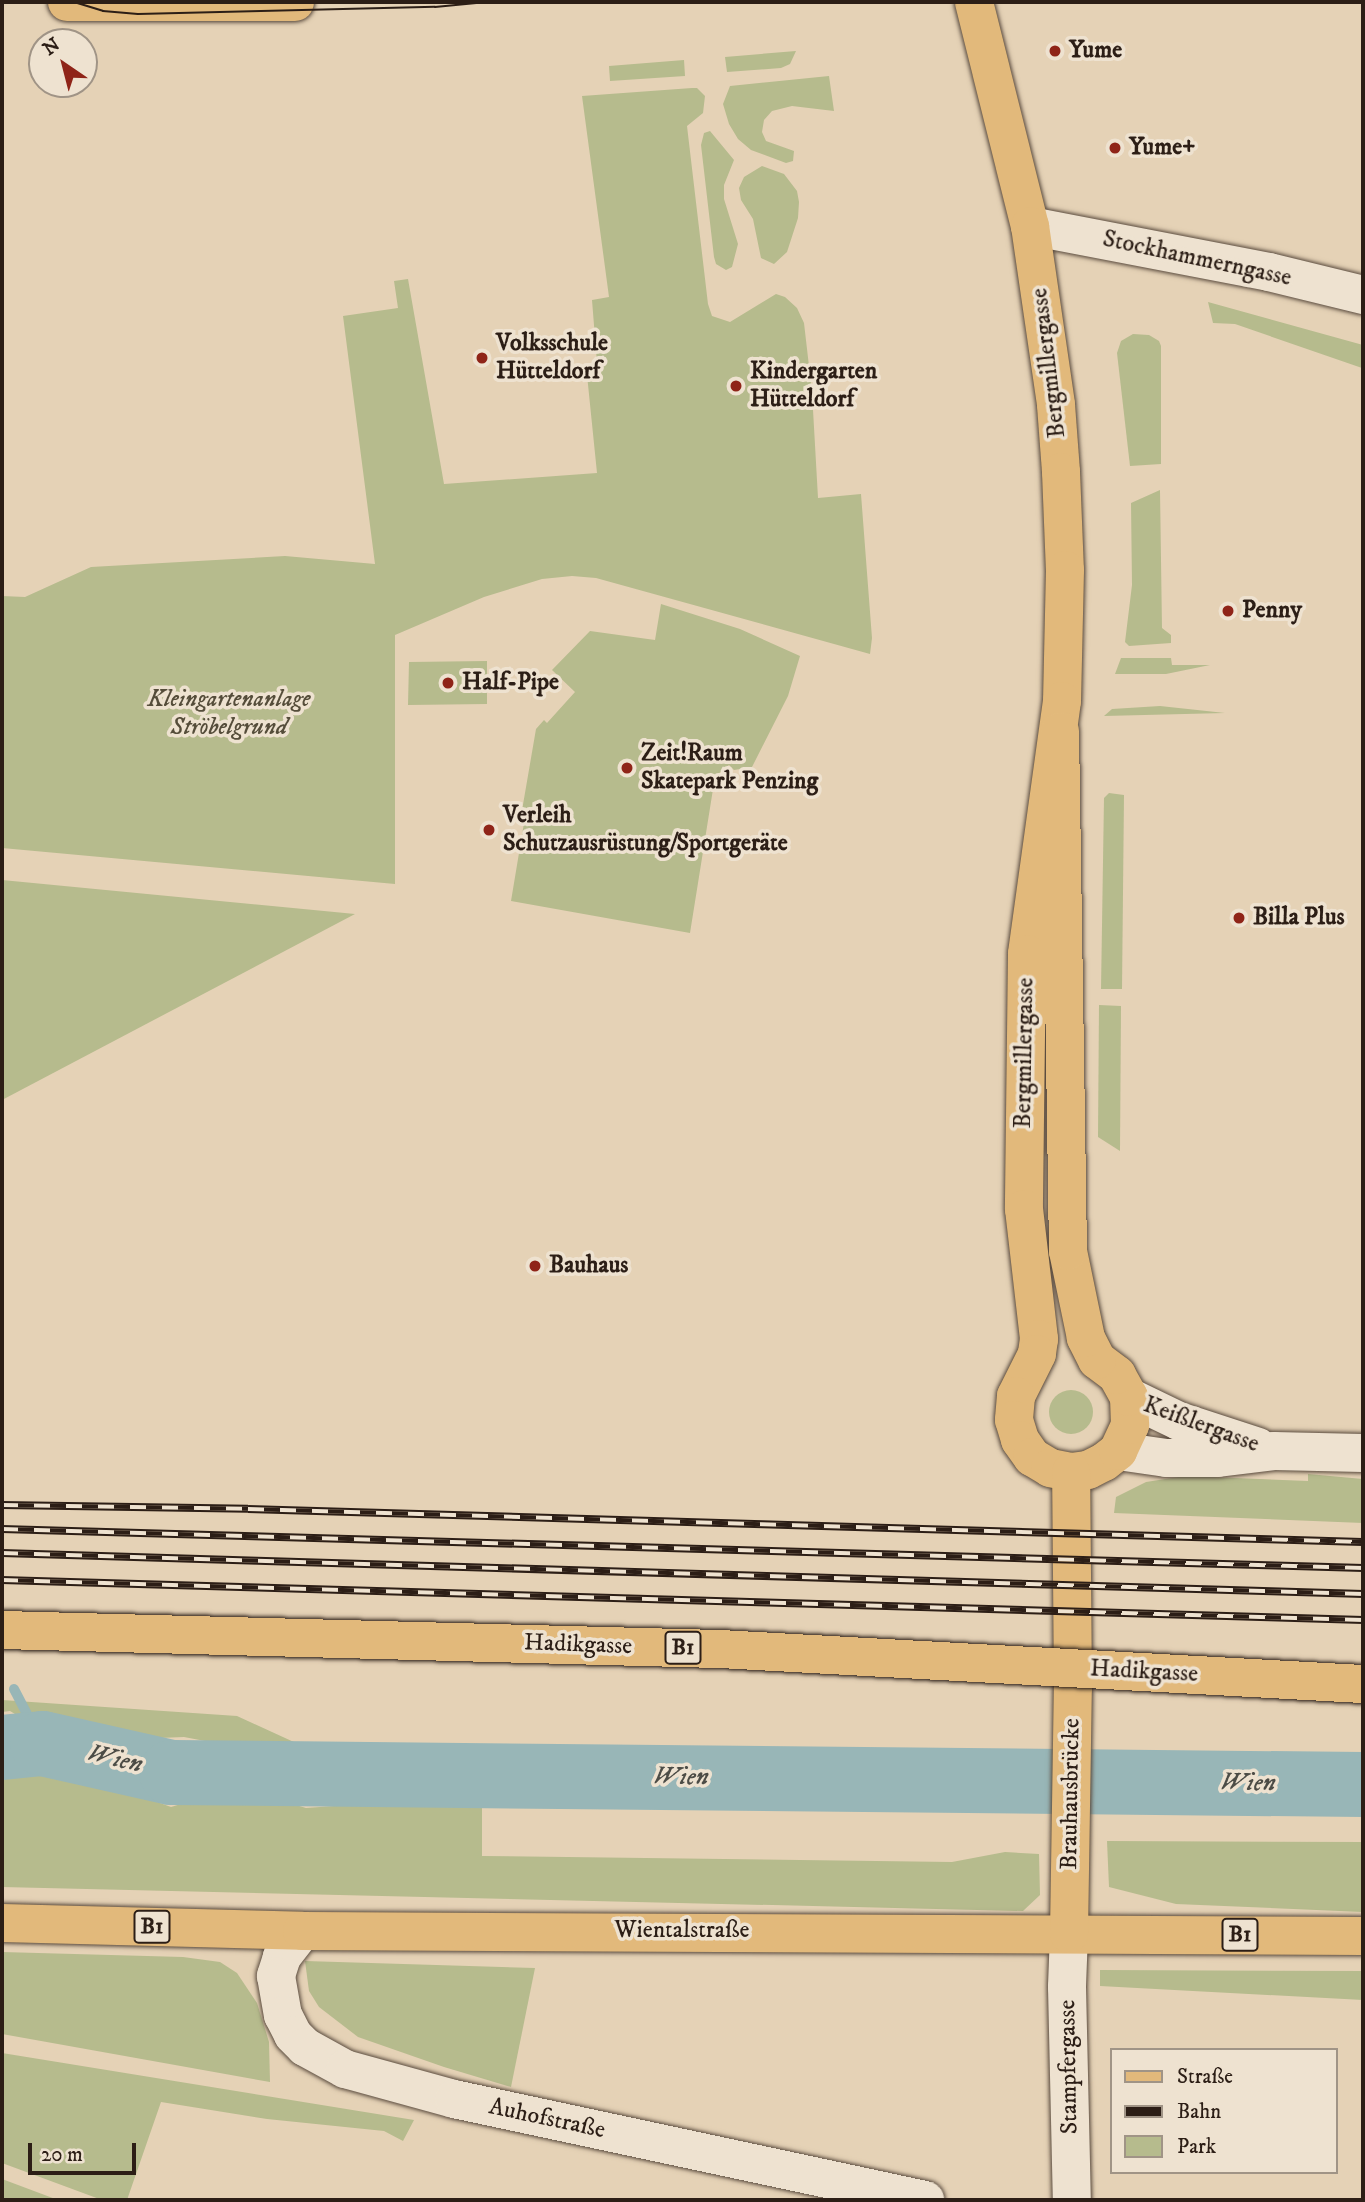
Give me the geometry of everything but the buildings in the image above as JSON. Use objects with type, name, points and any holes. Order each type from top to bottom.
[{"type":"main road","points":[[67,2],[295,2]]},
{"type":"main road","name":"Bergmillergasse","points":[[974,2],[1030,226],[1054,392],[1062,488],[1065,570],[1060,731],[1066,1231],[1081,1323],[1097,1360],[1117,1375],[1129,1397]]},
{"type":"main road","name":"Bergmillergasse","points":[[1060,731],[1027,943],[1024,1209],[1039,1339],[1037,1354],[1016,1396],[1014,1420],[1020,1440],[1032,1457],[1050,1468],[1071,1472]]},
{"type":"main road","points":[[1028,1374],[1048,1360],[1073,1354],[1097,1360]]},
{"type":"main road","points":[[1071,1472],[1088,1470],[1118,1451],[1130,1425],[1129,1397]]},
{"type":"main road","name":"Brauhausbrücke","points":[[1069,1934],[1071,1472]]},
{"type":"main road","name":"Hadikgasse","points":[[2,1630],[720,1649],[1363,1684]]},
{"type":"main road","name":"Wientalstraße","points":[[2,1923],[302,1931],[1363,1936]]},
{"type":"street","name":"Stockhammerngasse","points":[[1030,226],[1175,253],[1363,295]]},
{"type":"street","name":"Keißlergasse","points":[[1129,1397],[1179,1421],[1273,1451]]},
{"type":"street","name":"Keißlergasse","points":[[1118,1451],[1166,1458],[1217,1458],[1273,1451],[1363,1454]]},
{"type":"street","name":"Auhofstraße","points":[[302,1931],[282,1957],[276,1976],[278,1998],[293,2035],[321,2059],[387,2081],[468,2102],[925,2200]]},
{"type":"street","name":"Stampfergasse","points":[[1069,1934],[1067,1987],[1072,2200]]},
{"type":"green space","points":[[796,51],[790,64],[781,68],[727,72],[725,57]]},
{"type":"green space","points":[[684,60],[685,76],[610,81],[609,66]]},
{"type":"green space","points":[[829,76],[834,111],[792,106],[772,111],[764,120],[762,132],[766,141],[794,151],[793,161],[786,163],[751,150],[738,139],[729,124],[723,104],[730,86]]},
{"type":"green space","name":"Kleingartenanlage Ströbelgrund","points":[[697,88],[705,96],[703,113],[687,126],[708,304],[712,316],[730,322],[776,294],[785,297],[797,308],[804,323],[812,392],[818,498],[861,494],[872,638],[870,654],[596,578],[572,576],[542,579],[484,597],[395,635],[395,884],[2,848],[2,596],[25,597],[91,567],[285,556],[375,564],[343,316],[398,308],[394,281],[408,279],[444,484],[597,473],[586,365],[597,363],[592,300],[609,297],[582,96]]},
{"type":"green space","points":[[710,131],[734,160],[724,185],[724,199],[738,244],[732,267],[726,270],[716,264],[714,257],[701,145],[704,133]]},
{"type":"green space","points":[[762,166],[784,174],[797,191],[799,202],[798,218],[787,252],[774,264],[761,258],[753,219],[741,200],[739,188],[744,177]]},
{"type":"green space","points":[[1208,302],[1363,345],[1362,368],[1235,324],[1213,323]]},
{"type":"green space","points":[[1133,334],[1149,335],[1159,341],[1161,346],[1161,464],[1130,466],[1117,353],[1121,341]]},
{"type":"green space","points":[[1160,490],[1162,628],[1171,635],[1171,643],[1129,646],[1125,642],[1132,585],[1131,503]]},
{"type":"green space","name":"Zeit!Raum Skatepark Penzing","points":[[661,604],[740,629],[800,656],[788,696],[752,767],[734,770],[729,765],[718,774],[721,778],[714,783],[690,933],[511,901],[524,823],[520,822],[536,729],[544,720],[547,723],[575,692],[552,670],[590,631],[655,640]]},
{"type":"green space","points":[[1121,658],[1171,658],[1172,665],[1210,665],[1166,674],[1115,674]]},
{"type":"green space","name":"Half-Pipe","points":[[487,661],[487,704],[408,705],[409,662]]},
{"type":"green space","points":[[1160,706],[1225,713],[1104,716],[1112,709]]},
{"type":"green space","points":[[1109,793],[1124,795],[1122,989],[1101,989],[1104,798]]},
{"type":"green space","points":[[2,880],[355,914],[2,1100]]},
{"type":"green space","points":[[1099,1005],[1121,1006],[1120,1151],[1098,1137]]},
{"type":"green space","points":[[1071,1390],[1080,1391],[1087,1396],[1092,1403],[1092,1421],[1087,1428],[1080,1433],[1071,1434],[1062,1433],[1055,1428],[1050,1421],[1049,1412],[1050,1403],[1055,1396],[1062,1391]]},
{"type":"green space","points":[[1308,1474],[1363,1479],[1363,1523],[1114,1513],[1116,1497],[1146,1482],[1185,1476],[1308,1481]]},
{"type":"green space","points":[[2,1700],[237,1716],[296,1743],[262,1752],[184,1737],[159,1738],[141,1747],[97,1728],[32,1733],[25,1728],[20,1717],[10,1711],[2,1712]]},
{"type":"green space","points":[[2,1763],[61,1767],[171,1807],[211,1795],[260,1794],[306,1808],[362,1804],[482,1806],[482,1856],[952,1862],[1005,1852],[1039,1854],[1040,1895],[1023,1911],[2,1887]]},
{"type":"green space","points":[[1107,1841],[1363,1842],[1363,1912],[1176,1904],[1109,1887]]},
{"type":"green space","points":[[2,1952],[183,1957],[220,1962],[237,1973],[257,2003],[269,2042],[270,2082],[2,2034]]},
{"type":"green space","points":[[305,1961],[535,1968],[511,2087],[358,2037],[319,2007],[309,1991]]},
{"type":"green space","points":[[1100,1970],[1363,1971],[1363,2000],[1100,1986]]},
{"type":"green space","points":[[2,2053],[414,2120],[403,2141],[384,2131],[267,2119],[161,2102],[127,2200],[102,2200],[2,2163]]},
{"type":"green space","points":[[2,2179],[58,2200],[2,2200]]},
{"type":"waterway","points":[[14,1689],[42,1743]]},
{"type":"waterway","name":"Wien","points":[[2,1747],[42,1743],[171,1772],[1363,1784]]},
{"type":"tram line","points":[[74,2],[103,11],[138,14],[435,7],[487,2]]},
{"type":"railway","points":[[2,1505],[248,1509],[1363,1542]]},
{"type":"railway","points":[[2,1529],[1363,1568]]},
{"type":"railway","points":[[2,1553],[1363,1594]]},
{"type":"railway","points":[[2,1580],[1363,1620]]},
{"type":"place","name":"Yume","points":[[1055,51]]},
{"type":"place","name":"Yume+","points":[[1115,148]]},
{"type":"place","name":"Volksschule Hütteldorf","points":[[482,358]]},
{"type":"place","name":"Kindergarten Hütteldorf","points":[[736,386]]},
{"type":"place","name":"Penny","points":[[1228,611]]},
{"type":"place","name":"Half-Pipe","points":[[448,683]]},
{"type":"place","name":"Zeit!Raum Skatepark Penzing","points":[[627,768]]},
{"type":"place","name":"Verleih Schutzausrüstung/Sportgeräte","points":[[489,830]]},
{"type":"place","name":"Billa Plus","points":[[1239,918]]},
{"type":"place","name":"Bauhaus","points":[[535,1266]]}]
